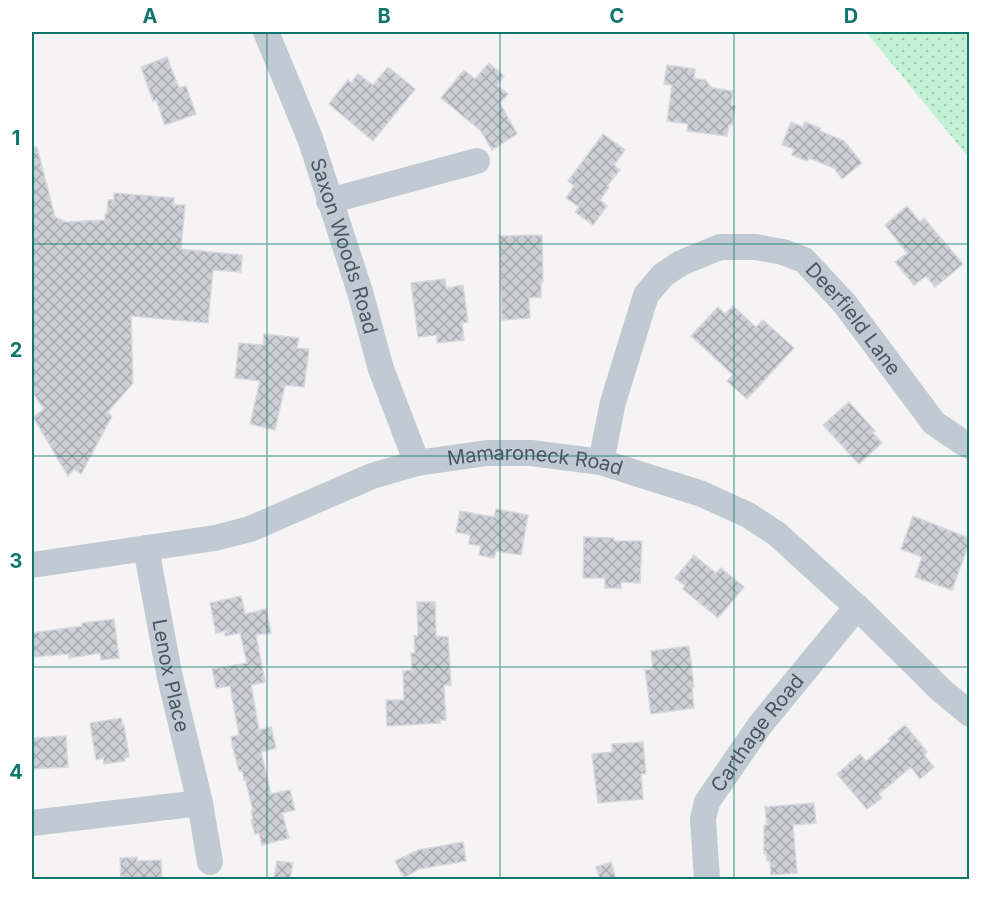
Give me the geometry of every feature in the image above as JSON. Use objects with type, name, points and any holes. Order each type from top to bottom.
[{"type":"street","name":"Saxon Woods Road","points":[[266,32],[310,138],[360,292],[381,369],[417,463]]},
{"type":"street","points":[[329,201],[477,161]]},
{"type":"street","name":"Deerfield Lane","points":[[601,462],[614,402],[646,295],[663,275],[681,263],[720,247],[756,247],[783,252],[804,260],[844,304],[934,423],[969,446]]},
{"type":"street","name":"Mamaroneck Road","points":[[32,565],[215,538],[250,529],[372,476],[417,463],[487,453],[531,453],[601,462],[702,494],[748,515],[777,534],[969,714]]},
{"type":"street","name":"Lenox Place","points":[[146,548],[169,673],[200,803],[210,862]]},
{"type":"street","name":"Carthage Road","points":[[707,879],[703,819],[707,802],[760,725],[857,607]]},
{"type":"street","points":[[32,823],[200,803]]},
{"type":"green space","points":[[866,32],[969,32],[969,158]]},
{"type":"building","points":[[167,57],[179,88],[186,86],[196,114],[165,125],[156,100],[153,101],[141,67]]},
{"type":"building","points":[[489,63],[504,76],[497,85],[508,94],[500,103],[517,134],[492,150],[481,131],[441,98],[464,70],[475,79]]},
{"type":"building","points":[[667,65],[695,69],[694,78],[705,80],[712,88],[733,91],[731,105],[735,106],[732,125],[729,125],[727,136],[687,131],[688,124],[667,121],[672,85],[664,84]]},
{"type":"building","points":[[388,67],[415,89],[373,141],[329,104],[348,80],[351,83],[358,74],[373,85]]},
{"type":"building","points":[[791,122],[803,127],[805,122],[844,141],[862,163],[842,179],[834,168],[809,158],[807,161],[792,155],[794,149],[782,145]]},
{"type":"building","points":[[603,134],[625,150],[614,165],[620,170],[607,186],[609,187],[600,200],[607,206],[593,225],[575,212],[579,207],[566,198],[574,186],[568,181]]},
{"type":"building","points":[[32,147],[37,147],[55,217],[66,222],[105,220],[108,200],[114,200],[114,193],[174,198],[174,205],[185,205],[181,249],[242,255],[241,272],[213,270],[208,323],[131,316],[133,383],[107,413],[112,416],[81,474],[74,469],[68,476],[33,417],[44,409],[32,392]]},
{"type":"building","points":[[907,206],[920,222],[924,218],[963,264],[935,287],[926,276],[914,285],[895,262],[907,253],[885,225]]},
{"type":"building","points":[[542,235],[541,297],[529,298],[530,318],[502,320],[499,236]]},
{"type":"building","points":[[445,279],[446,288],[463,285],[468,322],[462,323],[464,340],[437,343],[437,335],[418,337],[411,283]]},
{"type":"building","points":[[733,306],[756,327],[763,320],[794,348],[747,399],[727,381],[733,375],[691,336],[718,307],[725,314]]},
{"type":"building","points":[[264,334],[299,338],[297,348],[309,349],[304,387],[285,385],[275,430],[250,424],[260,381],[235,378],[239,343],[263,345]]},
{"type":"building","points":[[849,402],[875,431],[873,433],[882,443],[859,464],[823,425]]},
{"type":"building","points":[[496,509],[528,515],[521,555],[496,551],[494,558],[479,555],[481,546],[469,544],[470,535],[456,532],[460,511],[494,517]]},
{"type":"building","points":[[913,516],[969,538],[952,590],[915,577],[922,557],[901,549]]},
{"type":"building","points":[[584,537],[614,538],[614,541],[642,541],[640,583],[621,582],[621,588],[605,588],[605,578],[583,578]]},
{"type":"building","points":[[694,555],[716,573],[721,568],[744,587],[718,618],[683,589],[685,586],[675,578]]},
{"type":"building","points":[[241,596],[245,614],[266,609],[271,633],[256,635],[265,682],[251,684],[259,730],[271,727],[276,748],[261,752],[271,794],[290,790],[295,810],[282,813],[289,838],[262,845],[259,833],[255,834],[251,820],[253,810],[232,744],[231,737],[239,735],[230,686],[216,688],[212,669],[247,663],[240,633],[225,636],[225,631],[216,633],[210,603]]},
{"type":"building","points":[[417,602],[435,602],[436,636],[448,637],[451,685],[444,685],[446,720],[440,720],[440,723],[387,726],[386,700],[404,700],[403,671],[412,670],[411,653],[415,653],[414,636],[418,636]]},
{"type":"building","points":[[114,619],[119,658],[101,660],[100,653],[69,658],[69,654],[32,657],[32,633]]},
{"type":"building","points":[[689,646],[694,708],[651,714],[645,670],[653,669],[651,651]]},
{"type":"building","points":[[121,718],[129,757],[124,758],[125,761],[104,764],[103,758],[96,760],[90,723]]},
{"type":"building","points":[[905,725],[927,752],[924,755],[934,767],[920,779],[911,767],[879,794],[882,798],[867,809],[837,774],[860,754],[866,761]]},
{"type":"building","points":[[66,736],[68,767],[33,769],[32,738]]},
{"type":"building","points":[[643,742],[646,774],[641,774],[643,799],[598,803],[592,754],[612,752],[612,744]]},
{"type":"building","points":[[814,803],[816,823],[793,825],[797,873],[771,875],[770,861],[767,861],[766,852],[764,853],[764,825],[767,825],[765,807]]},
{"type":"building","points":[[463,842],[466,861],[419,869],[404,878],[395,861],[418,850]]},
{"type":"building","points":[[137,857],[137,861],[161,860],[162,879],[121,879],[120,858]]},
{"type":"building","points":[[277,861],[293,863],[290,879],[274,879]]},
{"type":"building","points":[[611,862],[616,879],[600,879],[596,867]]}]
